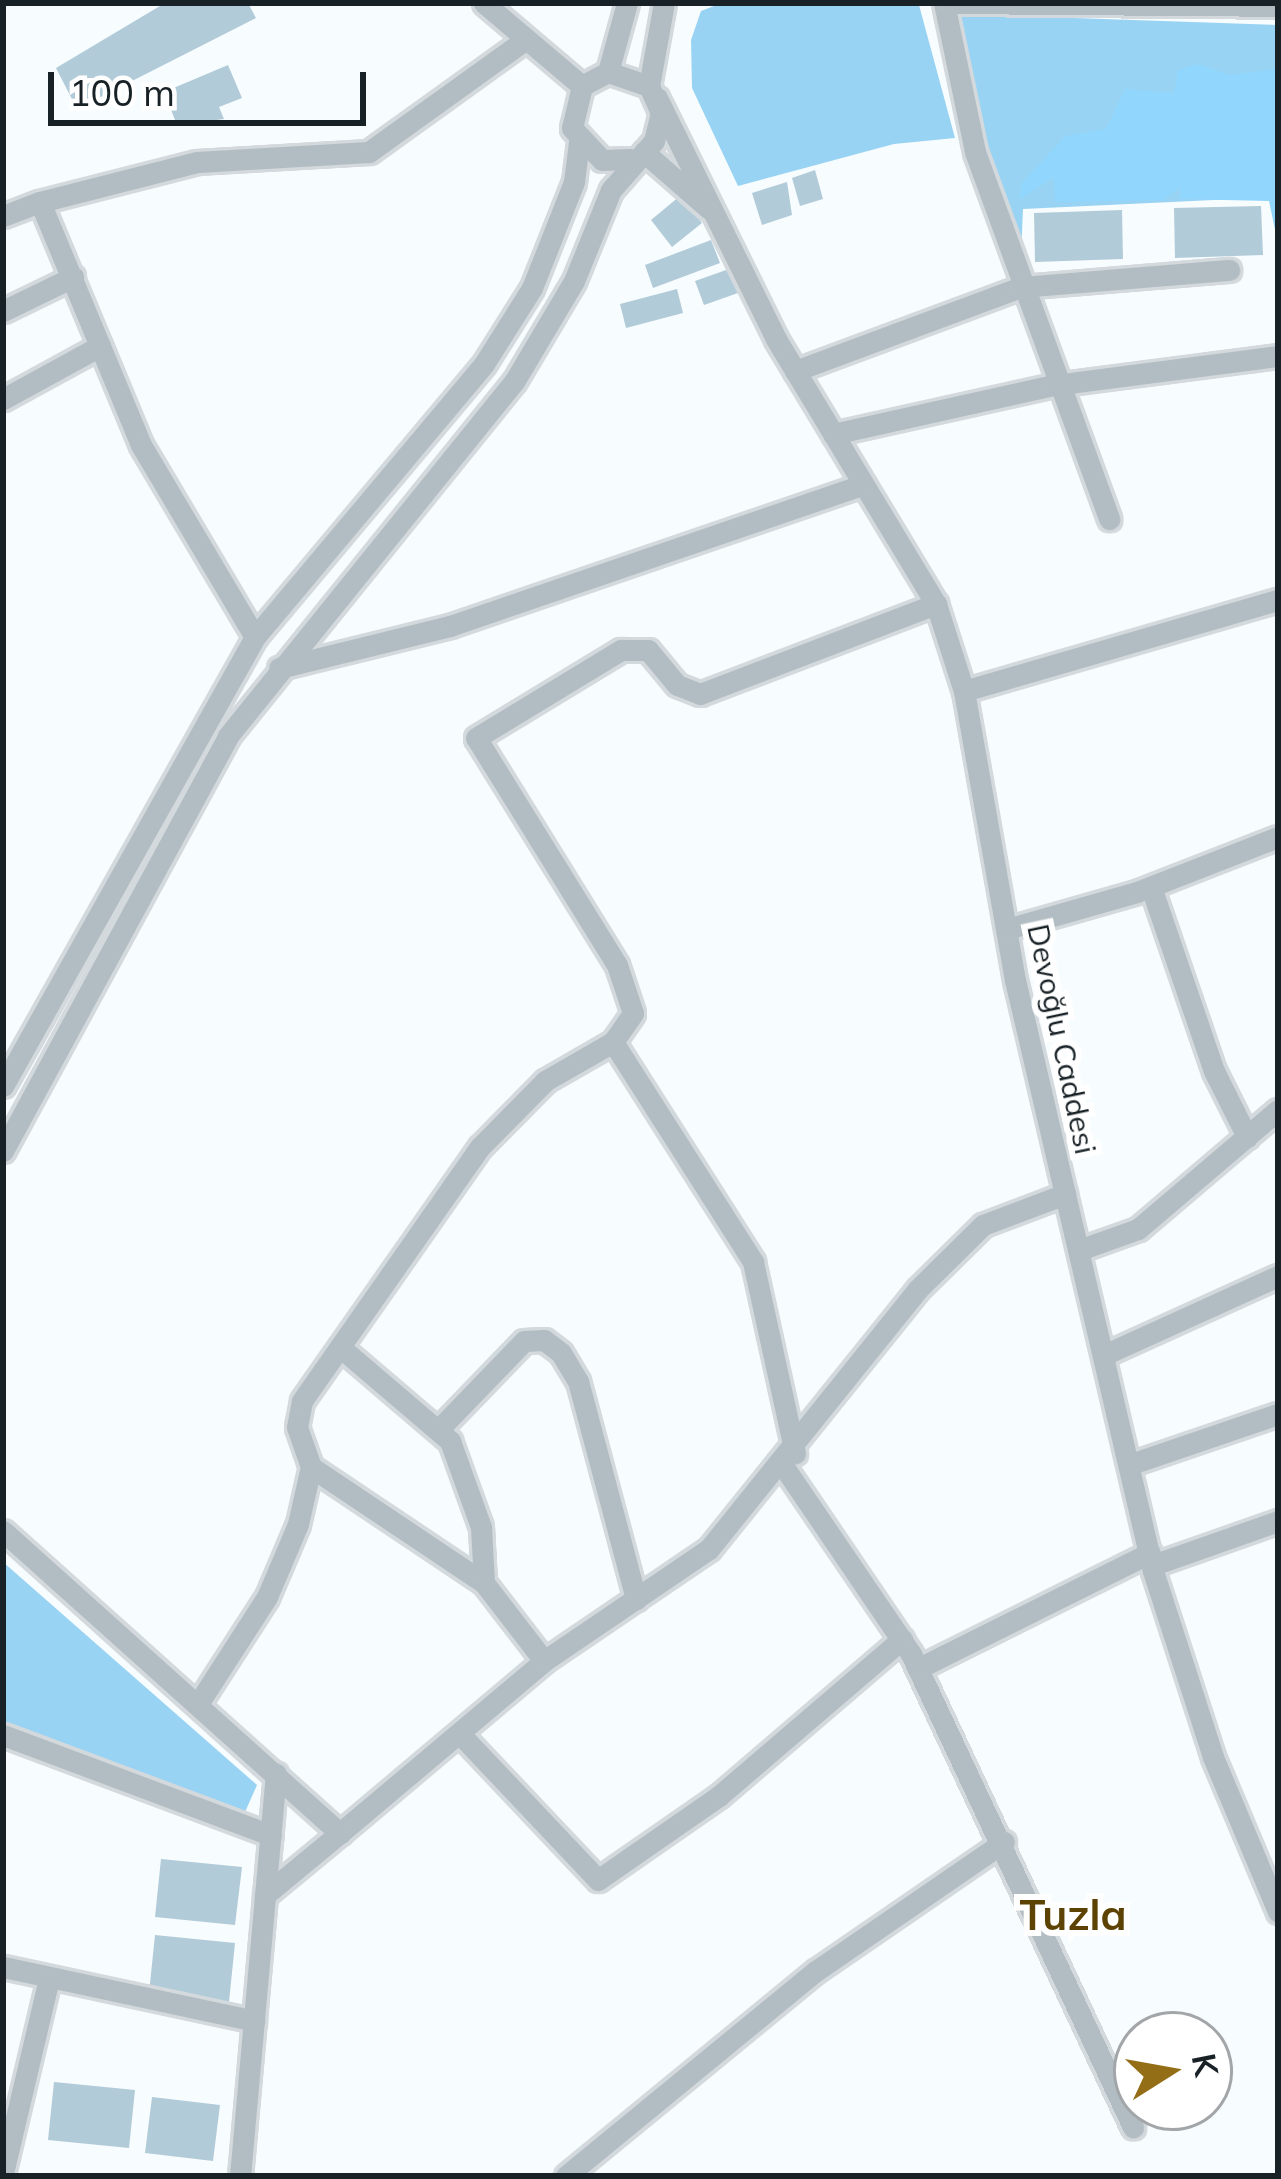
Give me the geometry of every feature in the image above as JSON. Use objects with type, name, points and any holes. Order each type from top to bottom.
[{"type":"street","points":[[484,3],[582,86]]},
{"type":"street","points":[[3,1086],[255,637],[484,364],[532,289],[574,182],[579,142],[571,113],[582,86],[608,72],[627,3]]},
{"type":"street","points":[[3,1151],[228,736],[514,382],[637,156],[659,127],[653,92],[664,3]]},
{"type":"street","points":[[1109,519],[1054,385],[975,152],[947,3],[1278,6]]},
{"type":"street","points":[[3,216],[40,202],[197,163],[369,152],[525,40]]},
{"type":"street","points":[[608,72],[653,92]]},
{"type":"street","name":"Devoğlu Caddesi","points":[[653,92],[795,371],[936,604],[964,691],[1007,929],[1151,1559],[1213,1757],[1278,1912]]},
{"type":"street","points":[[579,142],[602,160],[637,156],[714,213]]},
{"type":"street","points":[[40,202],[141,445],[255,637]]},
{"type":"street","points":[[795,371],[1021,287],[1229,270]]},
{"type":"street","points":[[3,311],[73,277]]},
{"type":"street","points":[[3,399],[100,346]]},
{"type":"street","points":[[832,434],[1054,385],[1278,356]]},
{"type":"street","points":[[279,668],[450,626],[863,485]]},
{"type":"street","points":[[964,691],[1278,601]]},
{"type":"street","points":[[544,1661],[484,1583],[311,1467],[297,1426],[302,1401],[480,1147],[545,1081],[613,1042],[633,1012],[629,991],[476,738],[621,650],[648,650],[677,685],[700,694],[936,604]]},
{"type":"street","points":[[1007,929],[1151,887],[1278,837]]},
{"type":"street","points":[[1151,887],[1214,1071],[1247,1137]]},
{"type":"street","points":[[613,1042],[753,1262],[789,1460],[919,1668],[1113,2083]]},
{"type":"street","points":[[1079,1250],[1138,1229],[1278,1110]]},
{"type":"street","points":[[265,1895],[544,1661],[710,1549],[789,1460],[917,1290],[983,1225],[1065,1194]]},
{"type":"street","points":[[1106,1354],[1278,1276]]},
{"type":"street","points":[[439,1429],[524,1341],[544,1340],[561,1353],[578,1381],[635,1599]]},
{"type":"street","points":[[340,1347],[439,1429],[468,1475],[484,1583]]},
{"type":"street","points":[[1130,1464],[1278,1414]]},
{"type":"street","points":[[198,1704],[267,1597],[311,1467]]},
{"type":"street","points":[[919,1668],[1151,1559],[1278,1521]]},
{"type":"street","points":[[3,1532],[340,1833]]},
{"type":"street","points":[[460,1734],[598,1880],[718,1796],[902,1639]]},
{"type":"street","points":[[3,1736],[271,1835]]},
{"type":"street","points":[[240,2176],[276,1774]]},
{"type":"street","points":[[566,2176],[816,1971],[1004,1842]]},
{"type":"street","points":[[3,1967],[254,2020]]},
{"type":"street","points":[[3,2173],[49,1978]]},
{"type":"shaded area","points":[[722,3],[919,5],[955,138],[894,144],[738,186],[692,88],[691,40],[701,11]]},
{"type":"shaded area","points":[[958,14],[1278,25],[1278,197],[1023,209],[1021,256],[952,27]]},
{"type":"shaded area","points":[[1198,64],[1230,75],[1276,69],[1278,244],[1269,201],[1179,199],[1181,187],[1164,200],[1055,202],[1054,177],[1019,200],[1022,183],[1065,136],[1106,129],[1125,89],[1174,93],[1178,70]]},
{"type":"shaded area","points":[[3,1562],[257,1785],[241,1821],[3,1725]]},
{"type":"building","points":[[165,3],[248,3],[256,18],[77,109],[56,68]]},
{"type":"building","points":[[228,65],[242,98],[219,107],[224,119],[177,125],[164,92]]},
{"type":"building","points":[[815,170],[823,199],[800,206],[792,178]]},
{"type":"building","points":[[787,182],[792,215],[762,225],[752,193]]},
{"type":"building","points":[[680,196],[702,223],[672,247],[651,220]]},
{"type":"building","points":[[1261,206],[1263,255],[1175,258],[1174,208]]},
{"type":"building","points":[[1122,210],[1123,259],[1035,262],[1034,213]]},
{"type":"building","points":[[711,240],[720,263],[653,288],[645,265]]},
{"type":"building","points":[[729,269],[738,293],[704,305],[695,281]]},
{"type":"building","points":[[677,289],[683,313],[626,328],[620,304]]},
{"type":"building","points":[[161,1859],[242,1867],[235,1925],[155,1917]]},
{"type":"building","points":[[155,1935],[235,1943],[229,2002],[149,1993]]},
{"type":"building","points":[[54,2082],[135,2090],[129,2148],[48,2140]]},
{"type":"building","points":[[152,2097],[220,2105],[213,2161],[145,2153]]},
{"type":"district","name":"Tuzla","points":[[1073,1915]]}]
